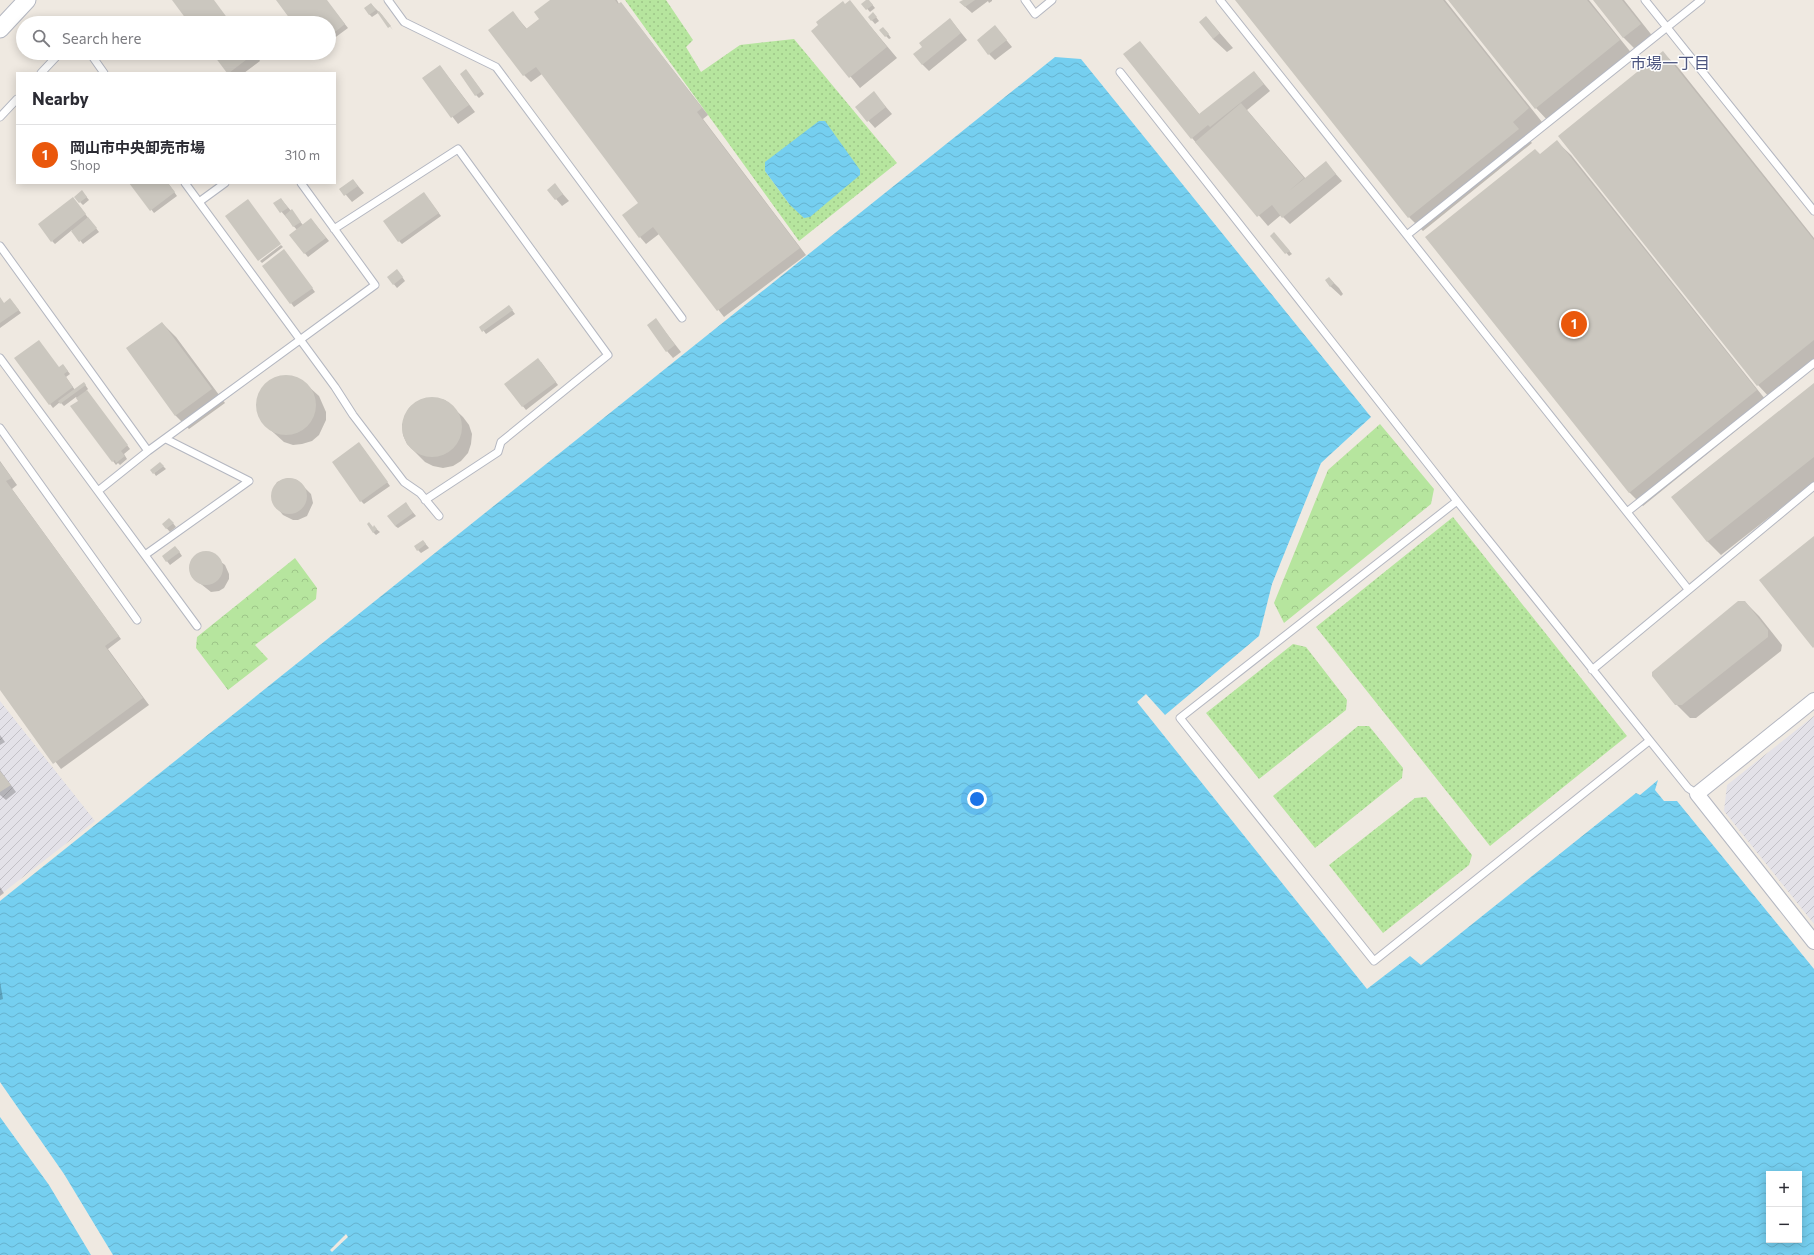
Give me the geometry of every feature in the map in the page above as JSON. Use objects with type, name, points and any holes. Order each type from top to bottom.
[{"type":"street","points":[[0,29],[27,0]]},
{"type":"street","points":[[1814,700],[1696,794],[1814,942]]},
{"type":"lane","points":[[388,0],[404,22],[496,67],[682,318]]},
{"type":"lane","points":[[1025,0],[1036,14],[1052,0]]},
{"type":"lane","points":[[1220,0],[1688,590]]},
{"type":"lane","points":[[1645,0],[1814,211]]},
{"type":"lane","points":[[1407,235],[1701,0]]},
{"type":"lane","points":[[42,72],[53,60]]},
{"type":"lane","points":[[95,60],[103,72]]},
{"type":"lane","points":[[1120,72],[1457,501],[1649,741],[1688,788],[1696,794]]},
{"type":"lane","points":[[0,117],[16,100]]},
{"type":"lane","points":[[334,229],[458,149],[608,355],[501,442],[498,452],[426,500]]},
{"type":"lane","points":[[186,184],[353,415],[404,482],[420,493],[439,516]]},
{"type":"lane","points":[[199,202],[224,184]]},
{"type":"lane","points":[[98,491],[148,451],[375,285],[302,184]]},
{"type":"lane","points":[[0,246],[148,451]]},
{"type":"lane","points":[[0,358],[197,626]]},
{"type":"lane","points":[[1627,512],[1814,363]]},
{"type":"lane","points":[[0,428],[137,620]]},
{"type":"lane","points":[[145,555],[249,481],[166,439]]},
{"type":"lane","points":[[1592,670],[1814,486]]},
{"type":"lane","points":[[1457,501],[1180,718],[1374,960],[1649,741]]},
{"type":"shaded area","points":[[0,701],[95,821],[0,895]]},
{"type":"shaded area","points":[[1814,716],[1814,924],[1724,811],[1727,785]]},
{"type":"green space","points":[[625,0],[666,0],[693,40],[686,47],[701,72],[740,45],[794,39],[897,163],[799,241]],"holes":[[[765,162],[790,205],[765,171]]]},
{"type":"green space","points":[[1380,424],[1434,489],[1431,504],[1284,623],[1274,603],[1328,470]]},
{"type":"green space","points":[[1453,517],[1627,736],[1490,846],[1316,627]]},
{"type":"green space","points":[[295,558],[317,588],[316,599],[255,645],[268,659],[228,690],[196,648],[197,637]]},
{"type":"green space","points":[[1293,644],[1306,647],[1347,700],[1346,710],[1259,779],[1206,713]]},
{"type":"green space","points":[[1358,726],[1369,726],[1403,768],[1402,778],[1315,848],[1273,796]]},
{"type":"green space","points":[[1426,797],[1472,855],[1469,865],[1383,933],[1329,865],[1415,798]]},
{"type":"water","points":[[1055,57],[1081,59],[1371,417],[1321,463],[1272,584],[1259,636],[1165,715],[1146,694],[1137,702],[1367,989],[1410,956],[1421,965],[1636,793],[1640,795],[1658,780],[1655,790],[1664,801],[1677,801],[1814,969],[1814,1255],[113,1255],[64,1174],[0,1082],[0,901]],"holes":[[[346,1234],[348,1237],[332,1252],[330,1250]]]},
{"type":"water","points":[[819,121],[825,121],[860,170],[860,175],[810,217],[804,218],[790,205],[765,171],[765,162]]},
{"type":"water","points":[[0,1117],[49,1185],[91,1255],[0,1255]]},
{"type":"building","points":[[172,0],[214,0],[226,16],[184,16]]},
{"type":"building","points":[[276,0],[327,0],[345,24],[336,31],[336,16],[288,16]]},
{"type":"building","points":[[550,0],[615,0],[618,4],[621,2],[702,108],[697,112],[800,248],[717,311],[653,227],[639,238],[622,215],[638,203],[536,67],[523,76],[488,30],[513,11],[526,29],[539,19],[534,12]]},
{"type":"building","points":[[850,0],[887,47],[849,78],[811,31],[818,25],[816,22],[843,1],[845,4]]},
{"type":"building","points":[[866,0],[869,0],[873,5],[866,10],[861,4]]},
{"type":"building","points":[[963,0],[975,0],[965,7],[959,2]]},
{"type":"building","points":[[1235,0],[1443,0],[1529,108],[1513,122],[1519,129],[1408,218]]},
{"type":"building","points":[[1448,0],[1587,0],[1620,40],[1535,109]]},
{"type":"building","points":[[1593,0],[1622,0],[1641,24],[1623,38]]},
{"type":"building","points":[[371,3],[376,10],[369,15],[364,8]]},
{"type":"building","points":[[379,11],[391,26],[388,28],[377,12]]},
{"type":"building","points":[[873,12],[877,17],[871,21],[868,17]]},
{"type":"building","points":[[1206,16],[1220,33],[1213,39],[1199,22]]},
{"type":"building","points":[[950,18],[961,33],[922,65],[913,54],[922,47],[919,43]]},
{"type":"building","points":[[995,25],[1007,40],[988,55],[977,40]]},
{"type":"building","points":[[883,27],[889,34],[885,37],[879,30]]},
{"type":"building","points":[[1140,41],[1199,114],[1254,71],[1264,84],[1210,127],[1208,125],[1191,139],[1123,54]]},
{"type":"building","points":[[1663,51],[1814,240],[1814,340],[1757,386],[1558,136]]},
{"type":"building","points":[[217,60],[246,60],[230,72],[226,72]]},
{"type":"building","points":[[440,65],[469,105],[451,118],[422,78]]},
{"type":"building","points":[[466,69],[482,91],[475,96],[460,74]]},
{"type":"building","points":[[874,91],[886,107],[867,122],[855,107]]},
{"type":"building","points":[[1241,103],[1304,178],[1289,191],[1326,161],[1336,174],[1282,218],[1272,205],[1257,217],[1195,142]]},
{"type":"building","points":[[1557,140],[1757,390],[1629,493],[1425,237],[1535,149],[1540,154]]},
{"type":"building","points":[[353,179],[358,186],[344,196],[339,189]]},
{"type":"building","points":[[555,183],[563,194],[555,200],[547,190]]},
{"type":"building","points":[[130,184],[169,184],[175,192],[150,211]]},
{"type":"building","points":[[82,190],[87,197],[79,203],[74,197]]},
{"type":"building","points":[[424,192],[439,213],[398,242],[383,221]]},
{"type":"building","points":[[73,197],[86,214],[51,242],[38,224]]},
{"type":"building","points":[[281,198],[288,208],[280,213],[273,203]]},
{"type":"building","points":[[248,199],[281,244],[258,261],[225,216]]},
{"type":"building","points":[[292,209],[301,222],[293,227],[285,215]]},
{"type":"building","points":[[88,217],[97,228],[79,242],[71,231]]},
{"type":"building","points":[[311,218],[326,238],[304,254],[289,235]]},
{"type":"building","points":[[1274,232],[1290,251],[1285,254],[1270,236]]},
{"type":"building","points":[[284,249],[313,288],[290,304],[262,266]]},
{"type":"building","points":[[397,269],[403,277],[393,285],[387,277]]},
{"type":"building","points":[[1329,277],[1334,283],[1330,287],[1325,280]]},
{"type":"building","points":[[0,297],[4,303],[10,298],[19,310],[0,323]]},
{"type":"building","points":[[509,305],[513,310],[482,332],[479,327]]},
{"type":"building","points":[[656,318],[675,345],[666,352],[647,325]]},
{"type":"building","points":[[162,322],[212,389],[175,416],[126,348]]},
{"type":"building","points":[[39,340],[59,367],[63,364],[68,371],[64,374],[73,387],[49,405],[14,358]]},
{"type":"building","points":[[538,358],[556,382],[522,407],[504,384]]},
{"type":"building","points":[[286,375],[303,380],[311,388],[316,405],[311,422],[303,430],[286,435],[269,430],[261,422],[256,405],[261,388],[269,380]]},
{"type":"building","points":[[84,382],[86,385],[60,404],[58,401]]},
{"type":"building","points":[[1814,383],[1814,457],[1707,542],[1671,497]]},
{"type":"building","points":[[87,390],[128,445],[121,451],[125,456],[116,463],[115,460],[112,462],[70,406],[78,401],[76,398]]},
{"type":"building","points":[[426,397],[438,397],[449,402],[457,410],[462,421],[460,439],[449,452],[438,457],[426,457],[415,452],[407,444],[402,433],[402,421],[407,410],[415,402]]},
{"type":"building","points":[[359,442],[388,482],[360,502],[332,462]]},
{"type":"building","points":[[0,462],[12,478],[6,481],[119,636],[105,646],[143,698],[53,764],[0,690]]},
{"type":"building","points":[[160,462],[164,466],[153,474],[150,470]]},
{"type":"building","points":[[293,478],[302,483],[306,489],[306,503],[302,509],[293,514],[285,514],[276,509],[272,503],[271,492],[276,483],[282,479]]},
{"type":"building","points":[[406,502],[413,513],[395,526],[387,516]]},
{"type":"building","points":[[169,518],[174,523],[166,529],[162,524]]},
{"type":"building","points":[[369,522],[377,529],[373,533],[367,524]]},
{"type":"building","points":[[1814,536],[1814,647],[1813,648],[1759,580]]},
{"type":"building","points":[[423,540],[426,544],[417,551],[414,546]]},
{"type":"building","points":[[175,546],[180,552],[166,562],[162,556]]},
{"type":"building","points":[[209,551],[218,556],[222,561],[222,575],[218,580],[213,584],[203,585],[199,584],[190,575],[189,565],[190,561],[199,552]]},
{"type":"building","points":[[1738,601],[1745,601],[1768,630],[1768,637],[1682,705],[1675,705],[1652,676],[1652,672]]},
{"type":"building","points":[[0,771],[11,785],[0,792]]},
{"type":"place","name":"岡山市中央卸売市場","points":[[1574,324]]},
{"type":"district","name":"市場一丁目","points":[[1670,63]]}]
